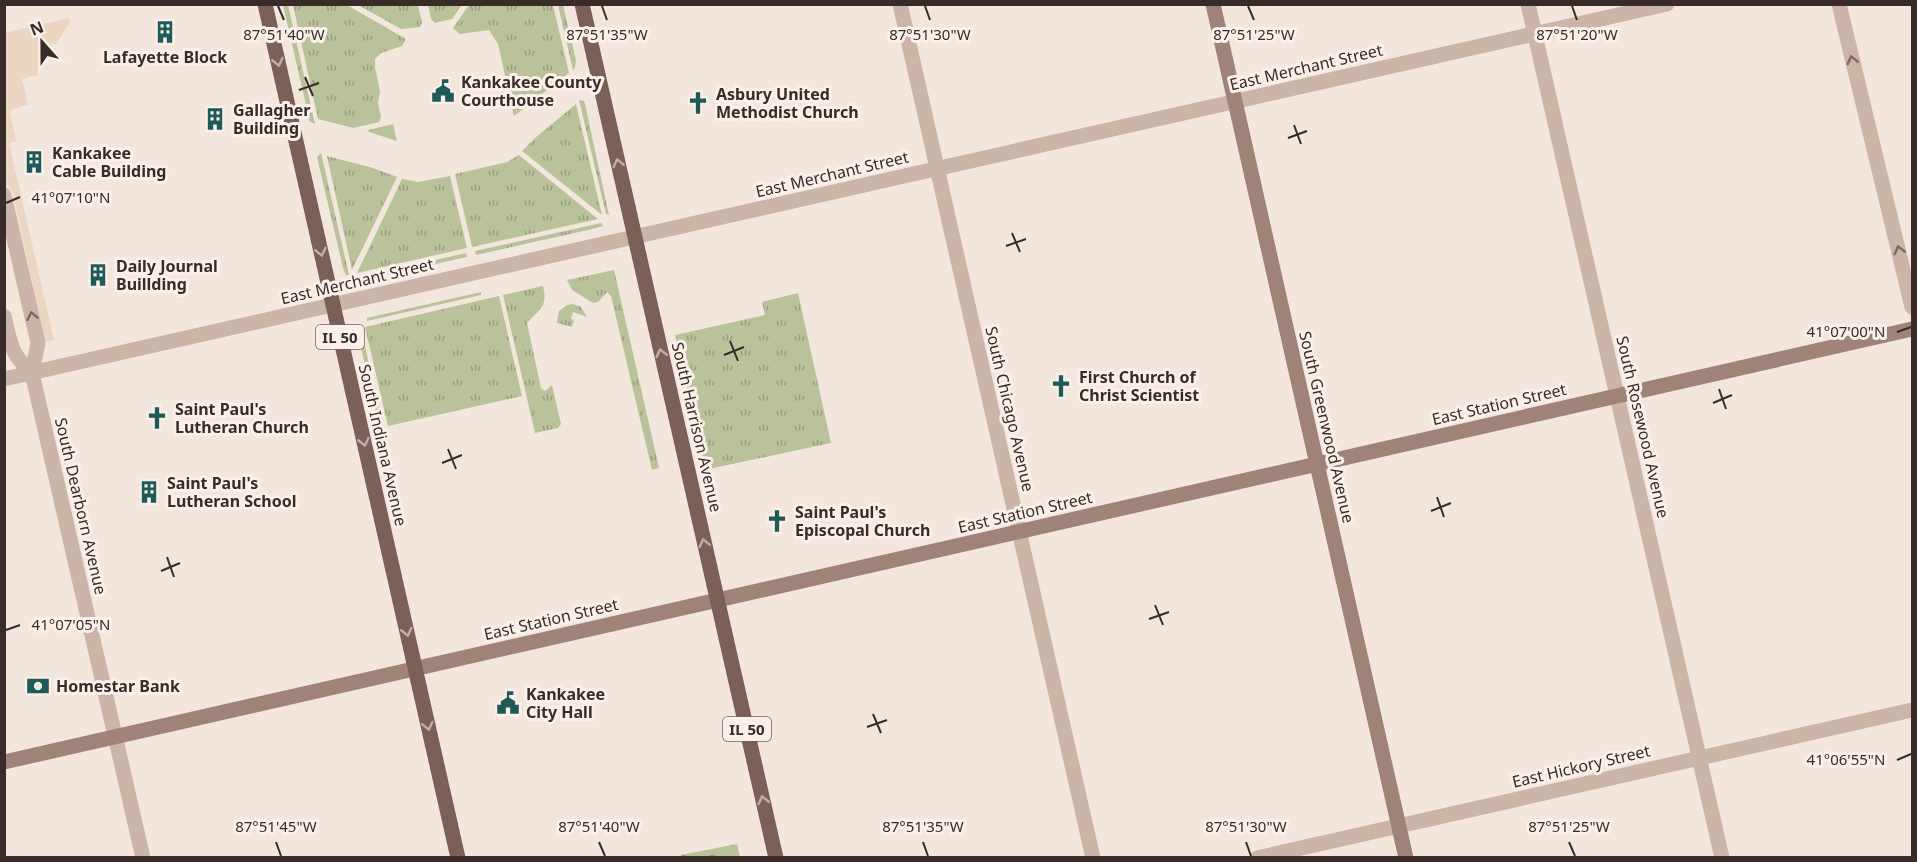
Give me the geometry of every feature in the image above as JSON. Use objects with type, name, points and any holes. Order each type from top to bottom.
[{"type":"main road","name":"South Indiana Avenue","points":[[265,4],[458,858]]},
{"type":"main road","name":"South Harrison Avenue","points":[[582,4],[776,858]]},
{"type":"main road","name":"South Greenwood Avenue","points":[[1213,4],[1406,858]]},
{"type":"main road","name":"East Station Street","points":[[4,762],[1912,329]]},
{"type":"street","name":"South Chicago Avenue","points":[[900,4],[1093,858]]},
{"type":"street","name":"South Rosewood Avenue","points":[[1528,4],[1722,858]]},
{"type":"street","name":"East Merchant Street","points":[[4,379],[1666,4]]},
{"type":"street","points":[[1839,4],[1912,306]]},
{"type":"street","points":[[4,195],[38,343],[32,373],[18,362],[12,349],[4,316]]},
{"type":"street","name":"South Dearborn Avenue","points":[[32,373],[143,858]]},
{"type":"street","name":"East Hickory Street","points":[[1257,858],[1912,710]]},
{"type":"green space","points":[[428,4],[462,5],[452,19],[435,23],[431,19]]},
{"type":"green space","points":[[283,5],[288,5],[315,124],[309,121]]},
{"type":"green space","points":[[293,5],[347,5],[406,39],[402,46],[381,53],[375,59],[380,91],[378,103],[381,117],[379,122],[353,128],[318,119]]},
{"type":"green space","points":[[358,5],[418,5],[422,23],[420,27],[401,29]]},
{"type":"green space","points":[[469,5],[553,5],[569,73],[514,116],[498,44],[489,30],[460,34],[453,28]]},
{"type":"green space","points":[[558,5],[563,5],[576,60],[573,70]]},
{"type":"green space","points":[[579,100],[584,101],[585,104],[609,215],[606,214]]},
{"type":"green space","points":[[576,104],[602,215],[522,151]]},
{"type":"green space","points":[[393,124],[397,141],[368,130]]},
{"type":"green space","points":[[321,153],[349,275],[346,275],[343,268],[317,157]]},
{"type":"green space","points":[[519,155],[598,219],[472,247],[455,174],[507,162]]},
{"type":"green space","points":[[327,156],[397,177],[352,270]]},
{"type":"green space","points":[[450,176],[467,248],[357,273],[402,179],[418,182]]},
{"type":"green space","points":[[601,223],[603,226],[476,255],[475,251]]},
{"type":"green space","points":[[466,253],[467,257],[358,281],[357,278]]},
{"type":"green space","points":[[614,270],[659,468],[652,470],[611,296],[607,292],[598,302],[593,303],[572,290],[567,280]]},
{"type":"green space","points":[[543,286],[544,303],[527,323],[541,388],[545,391],[552,385],[561,424],[558,428],[535,433],[503,295]]},
{"type":"green space","points":[[481,292],[481,295],[367,321],[367,318]]},
{"type":"green space","points":[[798,293],[831,443],[704,470],[675,335],[765,315],[762,302]]},
{"type":"green space","points":[[499,296],[522,396],[388,426],[365,327]]},
{"type":"green space","points":[[573,304],[581,307],[587,317],[573,312],[572,327],[557,323],[559,311]]},
{"type":"green space","points":[[361,329],[383,425],[378,422],[357,330]]},
{"type":"green space","points":[[737,844],[740,857],[682,857],[681,855]]},
{"type":"shaded area","points":[[69,18],[70,22],[56,44],[53,43],[49,49],[52,51],[37,75],[22,79],[28,105],[12,109],[10,112],[16,141],[9,143],[54,340],[45,342],[13,193],[5,181],[4,33]]},
{"type":"place","name":"Lafayette Block","points":[[165,32]]},
{"type":"place","name":"Kankakee County Courthouse","points":[[443,91]]},
{"type":"place","name":"Asbury United Methodist Church","points":[[698,103]]},
{"type":"place","name":"Gallagher Building","points":[[215,119]]},
{"type":"place","name":"Kankakee Cable Building","points":[[34,162]]},
{"type":"place","name":"Daily Journal Buillding","points":[[98,275]]},
{"type":"place","name":"First Church of Christ Scientist","points":[[1061,386]]},
{"type":"place","name":"Saint Paul's Lutheran Church","points":[[157,418]]},
{"type":"place","name":"Saint Paul's Lutheran School","points":[[149,492]]},
{"type":"place","name":"Saint Paul's Episcopal Church","points":[[777,521]]},
{"type":"place","name":"Homestar Bank","points":[[38,686]]},
{"type":"place","name":"Kankakee City Hall","points":[[508,703]]}]
